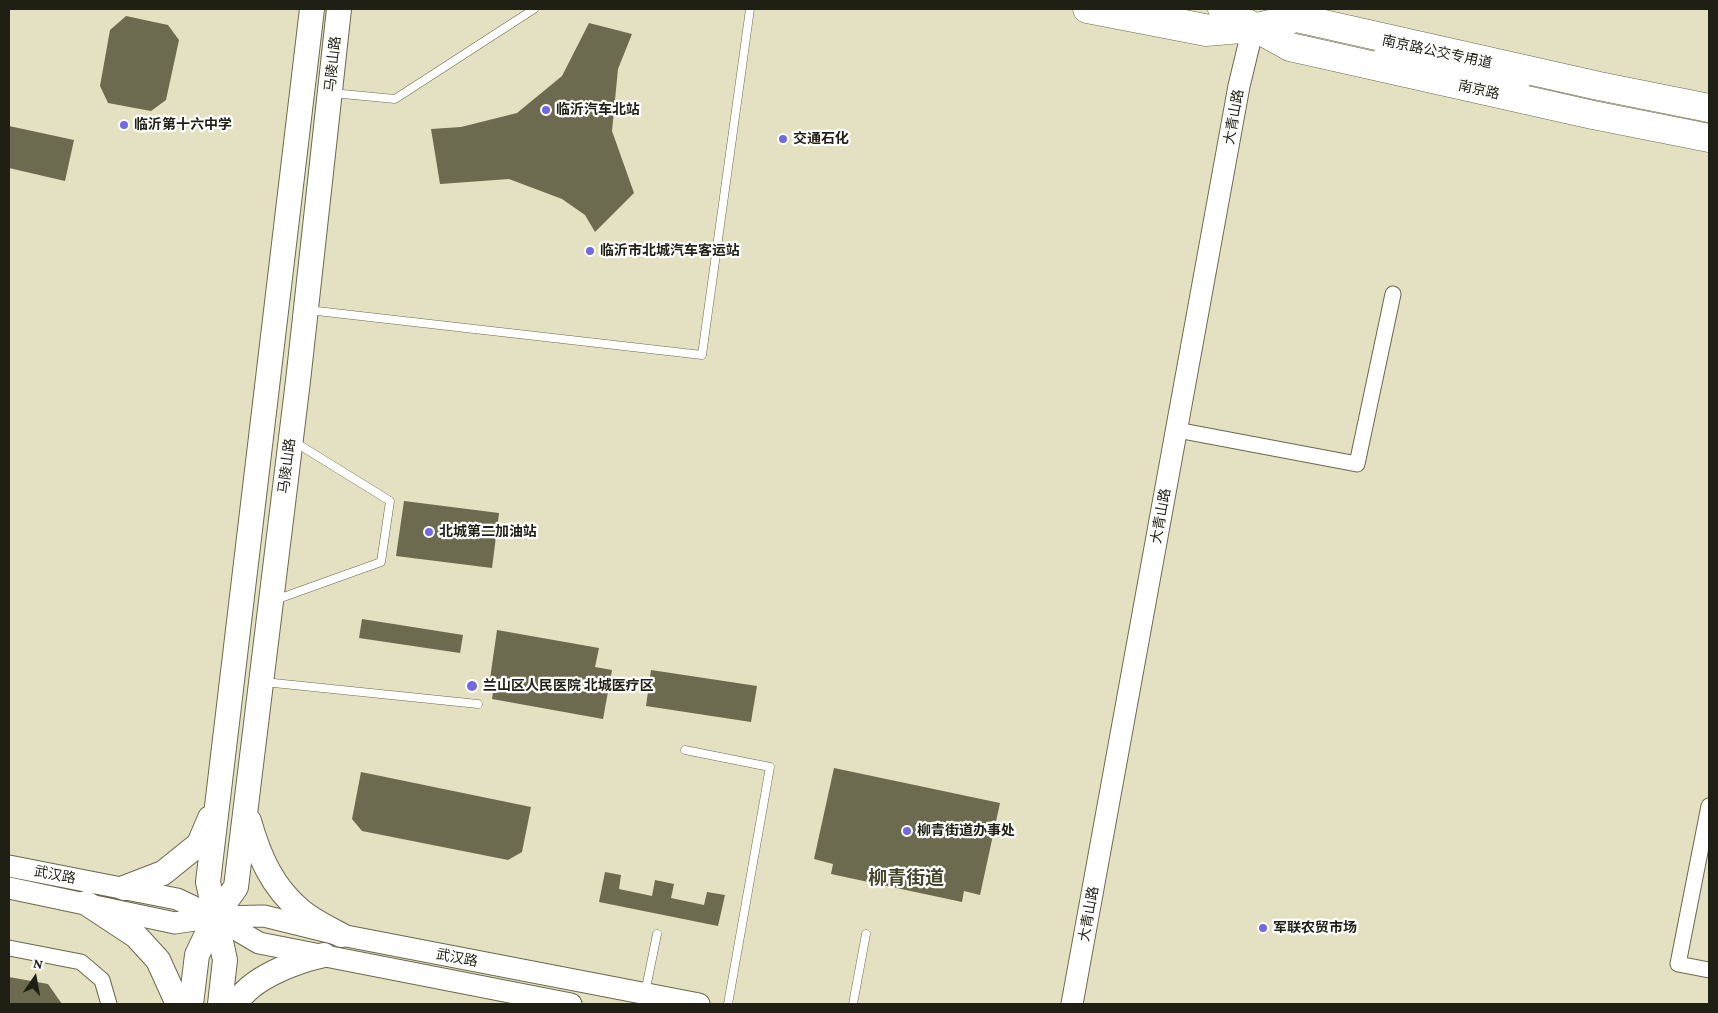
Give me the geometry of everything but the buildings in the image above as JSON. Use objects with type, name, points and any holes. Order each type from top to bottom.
[{"type":"highway","points":[[1087,9],[1206,32],[1252,28],[1297,18],[1599,86],[1709,108]]},
{"type":"highway","name":"南京路","points":[[1222,17],[1252,28],[1290,47],[1593,115],[1709,138]]},
{"type":"main road","name":"马陵山路","points":[[220,1004],[225,960],[208,882],[312,9]]},
{"type":"main road","name":"马陵山路","points":[[191,1004],[197,955],[215,917],[236,887],[306,310],[339,9]]},
{"type":"main road","name":"大青山路","points":[[1072,1004],[1239,86],[1252,28]]},
{"type":"main road","points":[[124,888],[163,874],[199,844],[218,801]]},
{"type":"main road","points":[[246,810],[258,853],[277,886],[302,912],[342,935]]},
{"type":"main road","name":"武汉路","points":[[9,866],[177,899],[215,917],[259,943],[571,1004]]},
{"type":"main road","name":"武汉路","points":[[9,888],[175,923],[215,917],[264,916],[342,935],[699,1004]]},
{"type":"main road","points":[[86,903],[136,936],[158,960],[178,1004]]},
{"type":"main road","points":[[236,1004],[239,997],[265,976],[308,958],[324,955]]},
{"type":"street","points":[[1177,430],[1356,464],[1393,294]]},
{"type":"street","points":[[1709,806],[1678,964],[1709,970]]},
{"type":"street","points":[[9,948],[81,962],[102,980],[110,1004]]},
{"type":"lane","points":[[330,93],[395,100],[534,9]]},
{"type":"lane","points":[[306,310],[702,354],[750,9]]},
{"type":"lane","points":[[1160,9],[1222,17]]},
{"type":"lane","points":[[1252,28],[1285,34]]},
{"type":"lane","name":"南京路公交专用道","points":[[1370,51],[1535,86]]},
{"type":"lane","points":[[271,602],[381,562],[390,501],[290,440]]},
{"type":"lane","points":[[261,682],[478,704]]},
{"type":"lane","points":[[685,750],[770,768],[728,1004]]},
{"type":"lane","points":[[645,994],[657,934]]},
{"type":"lane","points":[[853,1004],[866,934]]},
{"type":"place","name":"临沂汽车北站","points":[[546,110]]},
{"type":"place","name":"临沂第十六中学","points":[[124,125]]},
{"type":"place","name":"交通石化","points":[[783,139]]},
{"type":"place","name":"临沂市北城汽车客运站","points":[[590,251]]},
{"type":"place","name":"北城第二加油站","points":[[429,532]]},
{"type":"place","name":"兰山区人民医院 北城医疗区","points":[[472,686]]},
{"type":"place","name":"柳青街道办事处","points":[[907,831]]},
{"type":"place","name":"军联农贸市场","points":[[1263,928]]},
{"type":"district","name":"柳青街道","points":[[906,878]]}]
